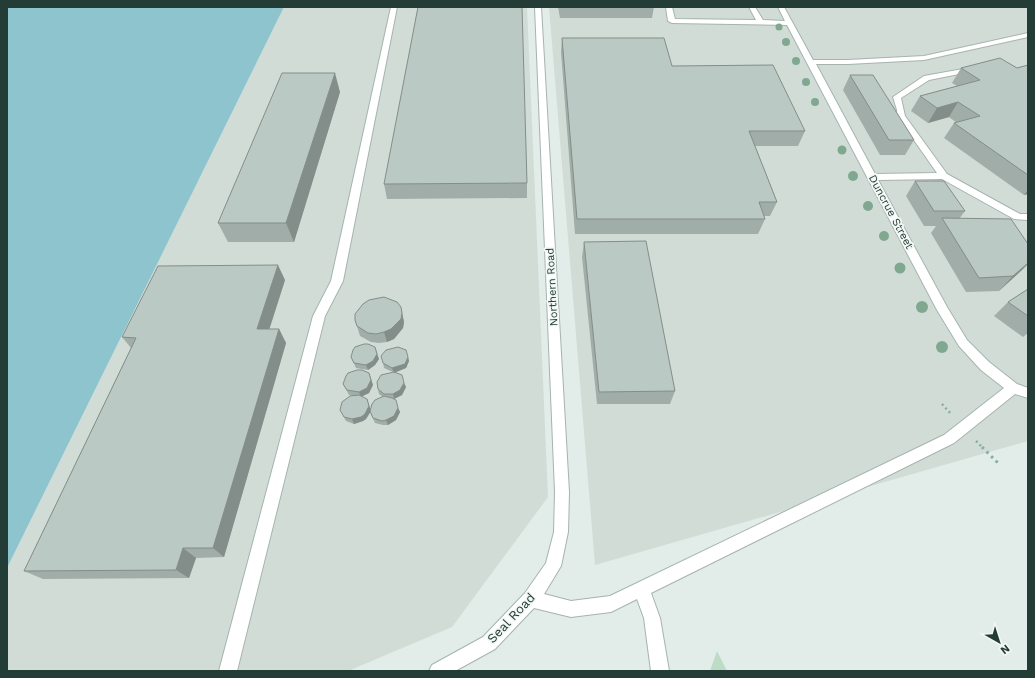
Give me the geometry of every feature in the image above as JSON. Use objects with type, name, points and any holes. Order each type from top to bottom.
[{"type":"street","points":[[228,671],[320,316],[337,281],[394,7]]},
{"type":"street","name":"Northern Road","points":[[538,7],[562,492],[561,532],[553,566]]},
{"type":"street","points":[[669,7],[672,21],[789,23]]},
{"type":"street","points":[[752,7],[761,23]]},
{"type":"street","name":"Duncrue Street","points":[[780,7],[942,310],[963,343],[986,366],[1013,388],[1028,393]]},
{"type":"street","points":[[810,62],[848,62],[924,58],[1028,35]]},
{"type":"street","points":[[984,68],[927,78],[897,97],[901,110],[901,116],[944,176],[1018,217],[1028,217]]},
{"type":"street","points":[[872,177],[944,176]]},
{"type":"street","points":[[531,599],[571,609],[611,604],[949,439],[1013,388]]},
{"type":"street","name":"Seal Road","points":[[438,671],[489,643],[531,599],[553,566]]},
{"type":"street","points":[[642,590],[652,618],[660,671]]},
{"type":"shaded area","points":[[284,7],[527,7],[548,497],[452,627],[348,671],[7,671],[7,568]]},
{"type":"shaded area","points":[[549,7],[1028,7],[1028,441],[595,565]]},
{"type":"green space","points":[[717,651],[727,671],[710,671]]},
{"type":"water","points":[[7,7],[284,7],[7,568]]},
{"type":"building","points":[[418,7],[522,7],[527,183],[384,184]]},
{"type":"building","points":[[562,38],[664,38],[672,66],[773,65],[805,131],[749,131],[777,202],[759,202],[765,219],[577,219]]},
{"type":"building","points":[[1000,58],[1017,68],[1028,65],[1028,175],[954,123],[980,116],[958,102],[937,108],[920,96],[980,80],[961,68]]},
{"type":"building","points":[[282,73],[335,73],[286,223],[218,223]]},
{"type":"building","points":[[850,75],[873,75],[914,140],[889,140]]},
{"type":"building","points":[[915,181],[944,181],[965,211],[934,211]]},
{"type":"building","points":[[942,218],[1011,219],[1028,244],[1028,263],[1013,276],[979,278]]},
{"type":"building","points":[[646,241],[675,391],[599,392],[584,242]]},
{"type":"building","points":[[278,265],[257,329],[279,329],[213,548],[183,548],[176,570],[24,571],[136,338],[122,337],[158,266]]},
{"type":"building","points":[[1028,289],[1028,316],[1008,302]]},
{"type":"building","points":[[384,297],[397,302],[401,307],[401,319],[391,329],[376,334],[368,333],[357,326],[355,314],[363,304],[369,300]]},
{"type":"building","points":[[364,344],[375,347],[377,354],[373,361],[366,365],[354,363],[351,357],[353,350],[355,347]]},
{"type":"building","points":[[398,347],[406,350],[408,357],[405,364],[392,368],[383,363],[381,356],[386,350]]},
{"type":"building","points":[[362,370],[369,373],[371,380],[367,388],[359,392],[347,390],[343,384],[346,376],[348,373]]},
{"type":"building","points":[[394,372],[402,375],[404,383],[400,390],[393,394],[384,394],[378,389],[377,382],[381,375]]},
{"type":"building","points":[[359,395],[367,399],[369,406],[365,414],[361,417],[352,419],[344,417],[340,410],[342,402],[350,396]]},
{"type":"building","points":[[384,396],[396,400],[398,408],[394,416],[382,421],[373,418],[370,411],[375,400]]}]
